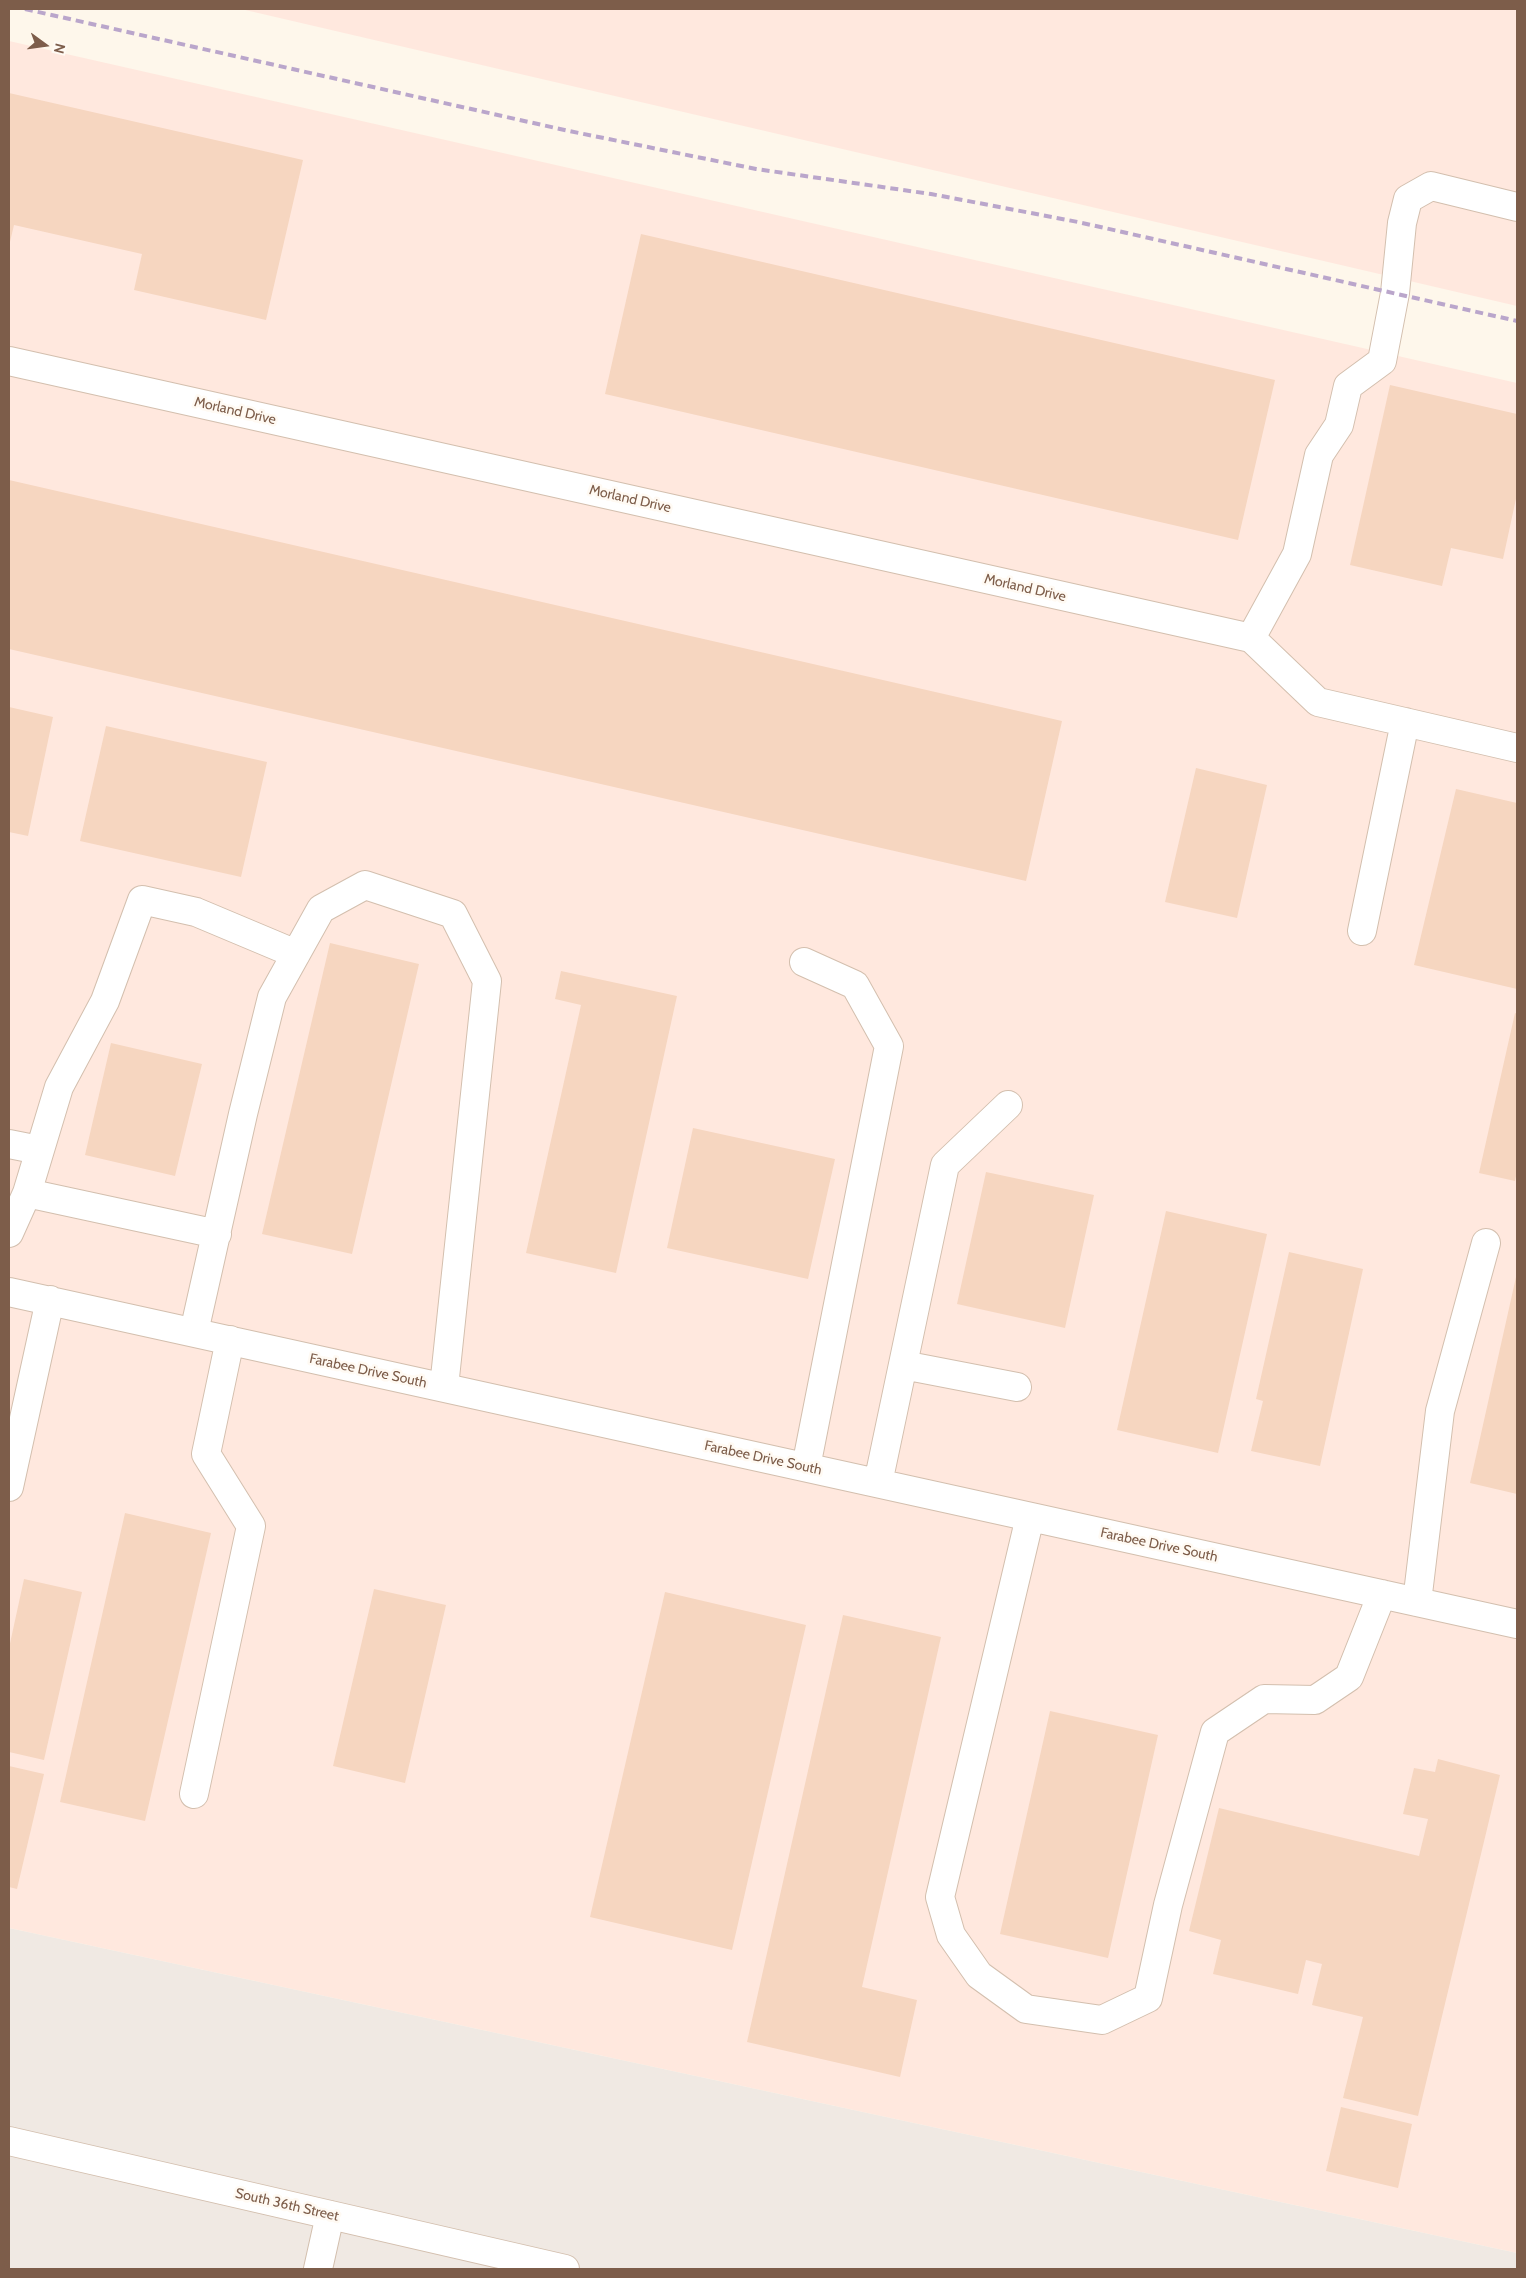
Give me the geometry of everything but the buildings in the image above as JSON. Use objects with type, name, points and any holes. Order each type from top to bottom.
[{"type":"street","points":[[1517,207],[1432,186],[1408,199],[1402,223],[1394,301],[1382,361],[1348,386],[1339,425],[1319,456],[1297,554],[1251,638],[1318,702],[1517,748]]},
{"type":"street","name":"Morland Drive","points":[[9,361],[1251,638]]},
{"type":"street","points":[[1362,931],[1405,722]]},
{"type":"street","points":[[194,1332],[243,1114],[272,997],[321,909],[364,885],[453,914],[487,981],[444,1387]]},
{"type":"street","points":[[9,1233],[27,1193],[59,1087],[104,1001],[142,900],[196,912],[296,954]]},
{"type":"street","points":[[804,962],[855,985],[889,1046],[806,1467]]},
{"type":"street","points":[[878,1483],[945,1165],[1008,1105]]},
{"type":"street","points":[[9,1144],[39,1150]]},
{"type":"street","points":[[27,1193],[217,1234]]},
{"type":"street","points":[[1417,1602],[1440,1411],[1486,1243]]},
{"type":"street","name":"Farabee Drive South","points":[[9,1292],[1517,1624]]},
{"type":"street","points":[[9,1487],[50,1300]]},
{"type":"street","points":[[194,1794],[251,1526],[206,1454],[230,1340]]},
{"type":"street","points":[[903,1366],[1017,1387]]},
{"type":"street","points":[[1030,1517],[940,1897],[951,1935],[979,1975],[1026,2009],[1102,2020],[1148,1998],[1168,1905],[1215,1732],[1264,1699],[1315,1700],[1349,1677],[1382,1594]]},
{"type":"street","name":"South 36th Street","points":[[9,2141],[565,2269]]},
{"type":"street","points":[[318,2269],[330,2215]]},
{"type":"shaded area","points":[[241,9],[1517,9],[1517,306]]},
{"type":"shaded area","points":[[9,41],[1517,383],[1517,2253],[9,1928]]},
{"type":"shaded area","points":[[9,1928],[1517,2253],[1517,2269],[9,2269]]},
{"type":"railway","points":[[25,9],[569,131],[756,169],[931,194],[1078,222],[1517,321]]}]
